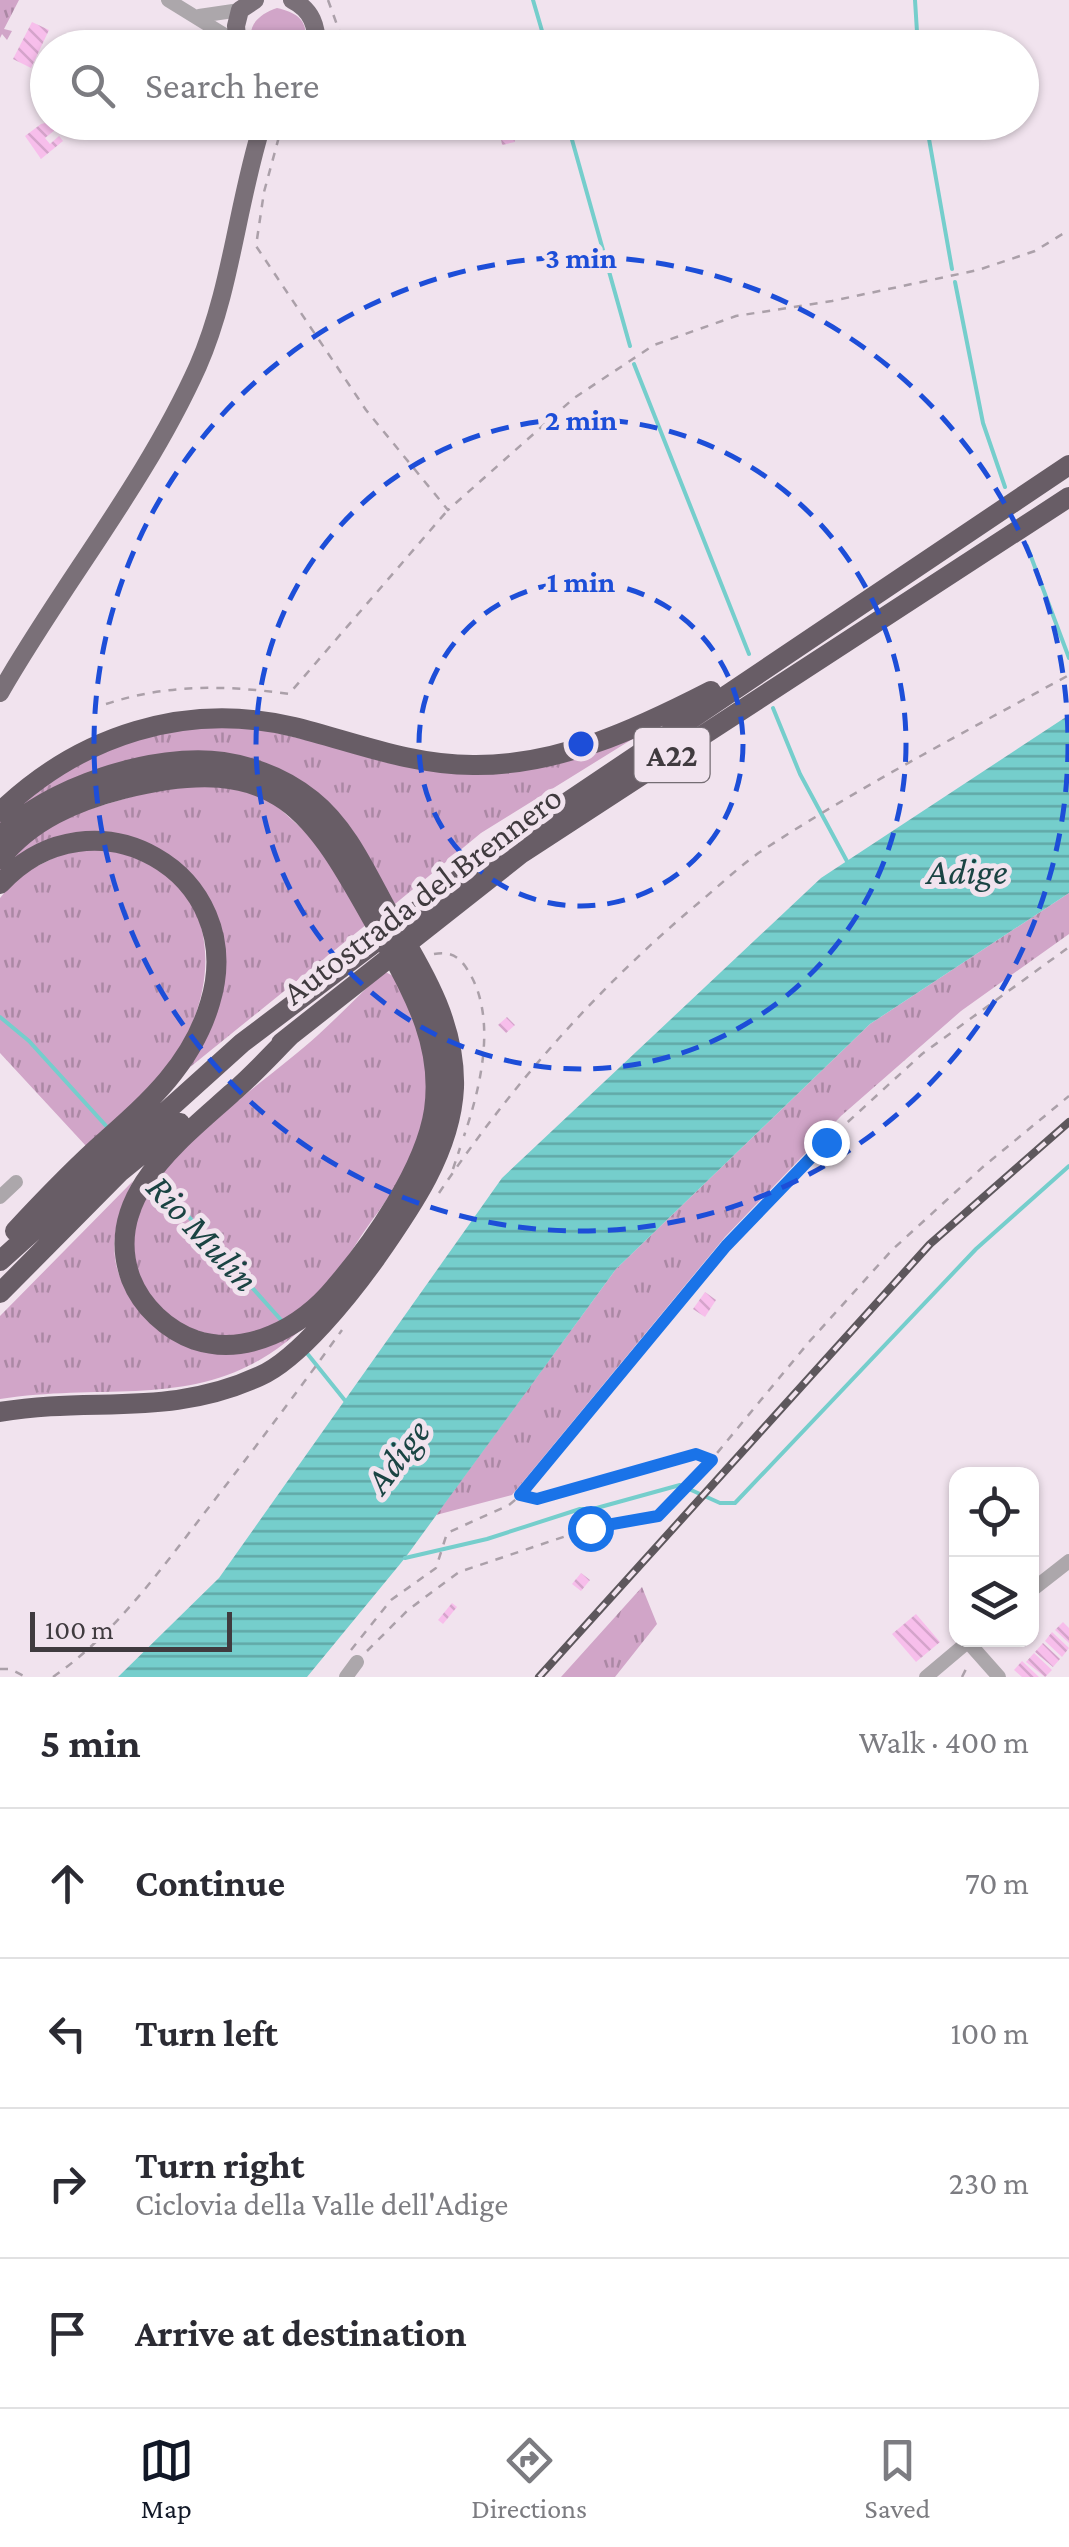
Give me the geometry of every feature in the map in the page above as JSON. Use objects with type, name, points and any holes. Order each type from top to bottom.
[{"type":"highway","name":"Autostrada del Brennero","points":[[145,1139],[242,1043],[510,840],[1069,466]]},
{"type":"highway","name":"Autostrada del Brennero","points":[[0,1261],[109,1160],[145,1139],[291,1035],[522,853],[1069,497]]},
{"type":"highway","points":[[0,812],[42,776],[103,740],[196,718],[266,721],[417,761],[475,766],[522,762],[577,750],[656,720],[788,652]]},
{"type":"highway","points":[[0,838],[22,816],[57,794],[83,784],[166,764],[220,762],[261,771],[315,802],[352,849],[368,895]]},
{"type":"highway","points":[[0,858],[30,830],[77,802],[164,779],[221,777],[263,788],[305,816],[368,895],[449,1040],[453,1069],[452,1107],[440,1150],[386,1242],[310,1324],[291,1354],[266,1374],[219,1394],[179,1402],[39,1405],[0,1412]]},
{"type":"highway","points":[[0,884],[35,855],[81,841],[104,840],[162,859],[188,883],[212,926],[215,981],[200,1029],[162,1091],[145,1139],[140,1190],[128,1215],[125,1257],[134,1287],[158,1318],[192,1339],[220,1345],[240,1344],[310,1324]]},
{"type":"highway","points":[[0,1247],[55,1187],[145,1139]]},
{"type":"highway","name":"Autostrada del Brennero","points":[[0,1293],[109,1160]]},
{"type":"main road","points":[[298,1],[309,12],[317,30]]},
{"type":"main road","points":[[241,30],[248,5]]},
{"type":"main road","points":[[0,692],[158,442],[199,363],[228,273],[257,140]]},
{"type":"street","points":[[168,0],[217,30]]},
{"type":"street","points":[[198,16],[248,5]]},
{"type":"street","points":[[0,1196],[16,1182]]},
{"type":"street","points":[[1039,1584],[1069,1560]]},
{"type":"street","points":[[926,1677],[962,1647]]},
{"type":"street","points":[[974,1647],[999,1677]]},
{"type":"street","points":[[346,1677],[353,1656]]},
{"type":"path","points":[[328,0],[339,30]]},
{"type":"path","points":[[279,140],[264,192],[256,246],[366,410],[448,510]]},
{"type":"path","points":[[106,704],[148,692],[182,688],[289,694],[448,510],[553,415],[605,374],[654,345],[736,316],[832,301],[978,270],[1035,250],[1069,230]]},
{"type":"path","points":[[430,1206],[500,1110],[590,1002],[666,930],[758,854],[874,782],[1066,676]]},
{"type":"path","points":[[353,1656],[391,1600],[436,1568],[447,1533],[510,1505],[520,1495],[726,1246],[826,1142],[922,1054],[1069,947]]},
{"type":"path","points":[[353,1656],[458,1572],[590,1528],[658,1516],[698,1476],[809,1342],[892,1250],[1069,1096]]},
{"type":"path","points":[[53,1677],[144,1592],[346,1324]]},
{"type":"path","points":[[520,1495],[537,1499],[696,1454],[712,1460]]},
{"type":"path","points":[[0,1669],[26,1677]]},
{"type":"green space","points":[[0,0],[19,0],[4,29],[12,31],[7,40],[2,34],[0,38]]},
{"type":"green space","points":[[277,8],[292,13],[306,30],[252,30],[264,14]]},
{"type":"green space","points":[[238,724],[431,769],[639,735],[481,833],[395,904],[374,871],[256,760],[0,825],[0,820],[48,778],[149,732]]},
{"type":"green space","points":[[218,783],[270,800],[320,845],[367,924],[184,1072],[224,954],[148,845],[25,852],[0,873],[0,866],[59,818],[165,787]]},
{"type":"green space","points":[[99,849],[137,856],[165,872],[185,892],[198,916],[205,971],[191,1027],[177,1053],[147,1091],[86,1146],[0,1053],[0,898],[19,875],[64,853]]},
{"type":"green space","points":[[1069,893],[1069,934],[961,1011],[841,1116],[725,1237],[512,1495],[436,1515],[616,1269],[870,1024]]},
{"type":"green space","points":[[384,971],[400,980],[428,1059],[421,1135],[402,1176],[333,1279],[299,1313],[276,1326],[228,1336],[182,1324],[162,1309],[136,1268],[132,1238],[138,1207],[151,1185],[193,1139],[318,1035]]},
{"type":"green space","points":[[133,1181],[115,1234],[116,1262],[126,1288],[164,1320],[208,1352],[316,1315],[279,1347],[242,1369],[205,1382],[167,1389],[0,1399],[0,1316]]},
{"type":"green space","points":[[642,1587],[657,1624],[615,1677],[561,1677]]},
{"type":"water","name":"Adige","points":[[1069,715],[1069,893],[870,1024],[616,1269],[405,1558],[307,1677],[118,1677],[219,1578],[502,1178],[821,878]]},
{"type":"building","points":[[32,22],[49,30],[30,30],[30,68],[13,59]]},
{"type":"building","points":[[30,132],[30,140],[47,140],[50,144],[63,141],[41,159],[25,136]]},
{"type":"building","points":[[507,1017],[515,1025],[506,1033],[498,1025]]},
{"type":"building","points":[[705,1292],[716,1300],[705,1317],[693,1309]]},
{"type":"building","points":[[581,1573],[590,1580],[581,1591],[572,1584]]},
{"type":"building","points":[[452,1603],[457,1607],[443,1624],[438,1620]]},
{"type":"building","points":[[916,1614],[940,1642],[916,1662],[892,1634]]},
{"type":"building","points":[[1063,1622],[1069,1628],[1069,1643],[1055,1630]]},
{"type":"building","points":[[1052,1632],[1069,1648],[1062,1657],[1045,1641]]},
{"type":"building","points":[[1043,1643],[1060,1659],[1053,1667],[1035,1652]]},
{"type":"building","points":[[1034,1653],[1052,1670],[1045,1677],[1026,1662]]},
{"type":"building","points":[[1022,1661],[1039,1677],[1022,1677],[1014,1670]]},
{"type":"waterway","points":[[533,0],[542,30]]},
{"type":"waterway","points":[[915,0],[917,30]]},
{"type":"waterway","points":[[572,140],[630,346]]},
{"type":"waterway","points":[[929,140],[952,269]]},
{"type":"waterway","points":[[955,282],[983,423],[1005,487]]},
{"type":"waterway","points":[[634,364],[749,654]]},
{"type":"waterway","points":[[1027,546],[1069,658]]},
{"type":"waterway","points":[[773,708],[800,774],[849,865]]},
{"type":"waterway","name":"Rio Mulin","points":[[0,1017],[29,1041],[108,1128]]},
{"type":"waterway","points":[[405,1558],[680,1485],[720,1503],[735,1503],[976,1249],[1069,1166]]},
{"type":"waterway","name":"Rio Mulin","points":[[155,1179],[282,1321]]},
{"type":"waterway","name":"Rio Mulin","points":[[306,1352],[347,1403]]},
{"type":"railway","points":[[539,1677],[930,1244],[1069,1122]]},
{"type":"route","points":[[590,1528],[658,1516],[712,1460],[696,1454],[537,1499],[520,1495],[726,1246],[826,1142]]}]
